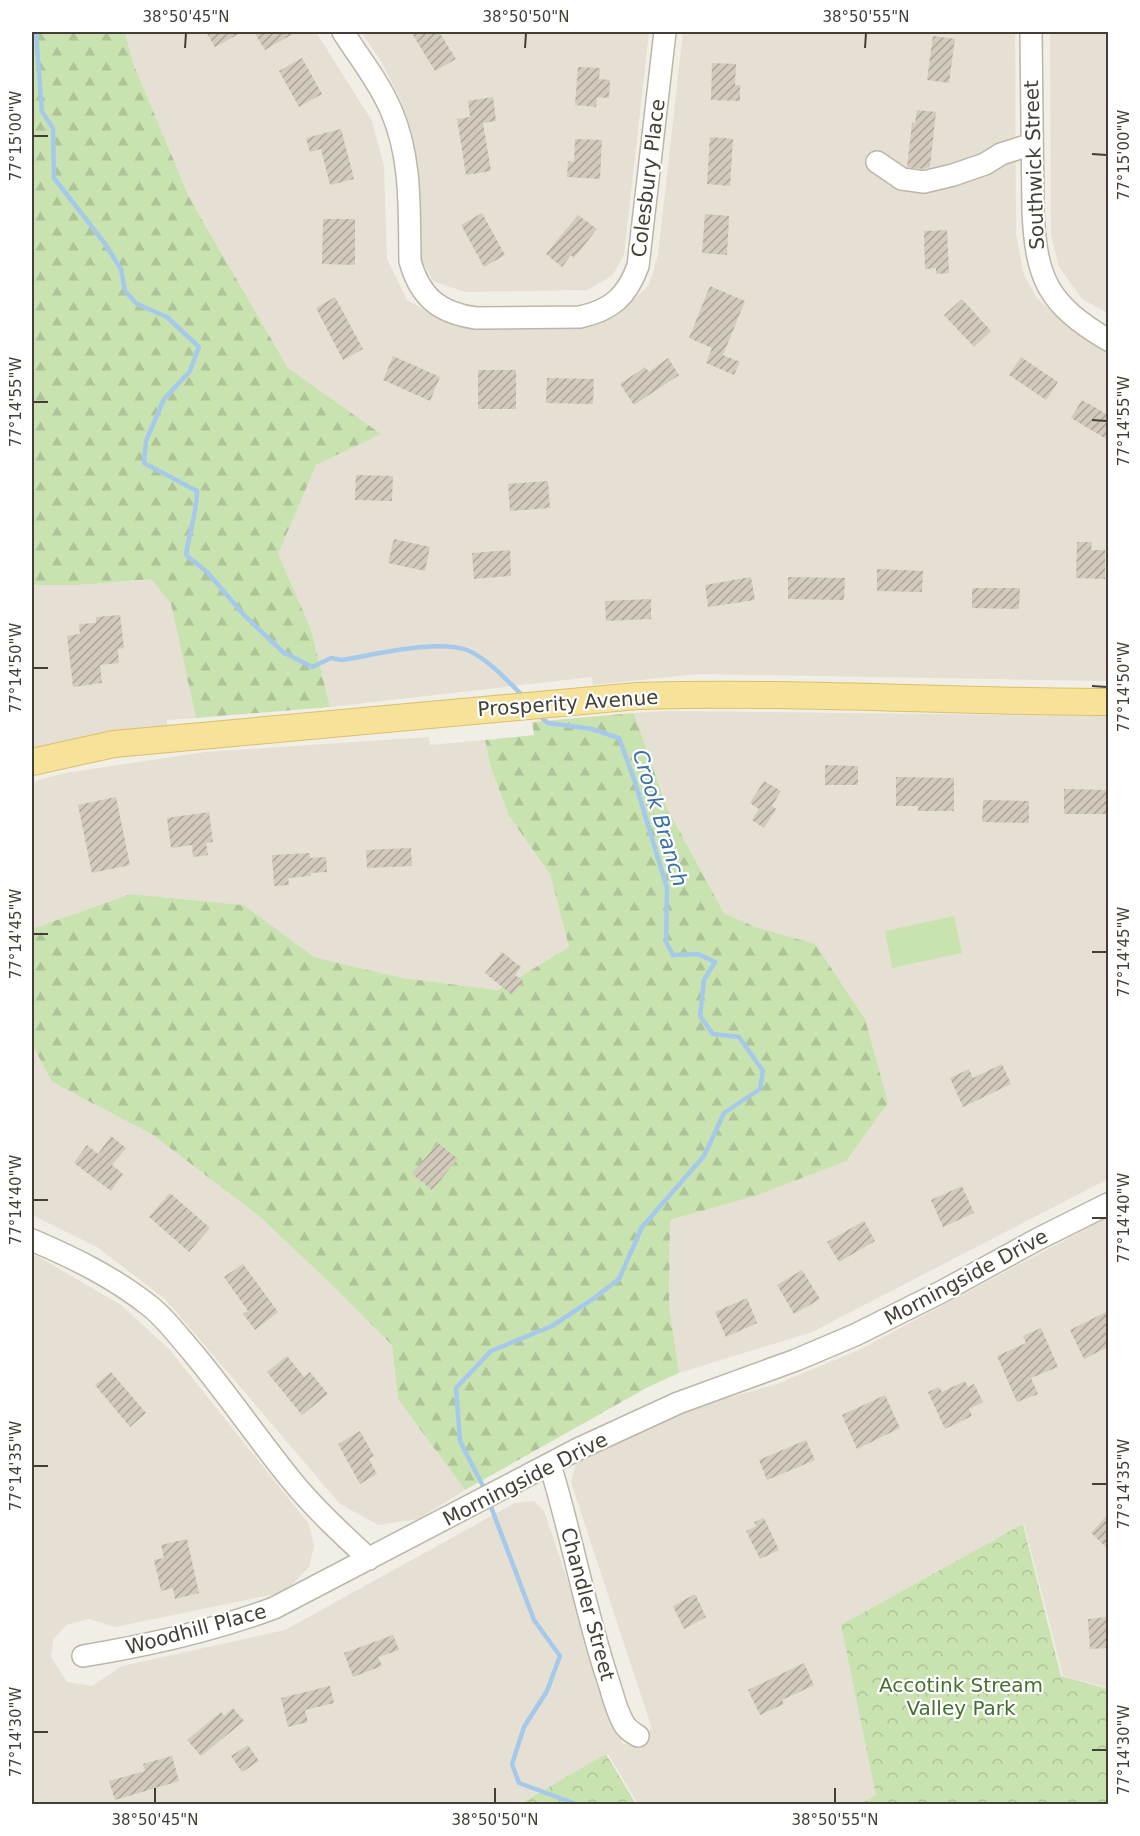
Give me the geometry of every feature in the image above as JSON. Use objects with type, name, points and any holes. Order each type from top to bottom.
[{"type":"main road","name":"Prosperity Avenue","points":[[32,762],[114,744],[637,696],[697,694],[1108,702]]},
{"type":"street","name":"Colesbury Place","points":[[342,32],[391,109],[400,135],[407,165],[410,261],[414,276],[432,302],[460,316],[476,318],[580,317],[595,314],[617,301],[633,282],[638,266],[665,32]]},
{"type":"street","name":"Southwick Street","points":[[1031,32],[1034,238],[1038,259],[1044,279],[1066,311],[1083,325],[1108,340]]},
{"type":"street","points":[[877,162],[902,179],[924,182],[985,164],[1001,154],[1032,144]]},
{"type":"street","name":"Morningside Drive","points":[[369,1559],[578,1449],[678,1403],[796,1360],[855,1335],[943,1292],[1038,1239],[1108,1204]]},
{"type":"street","points":[[32,1240],[96,1270],[152,1308],[172,1328],[228,1395],[292,1481],[325,1519],[369,1559]]},
{"type":"street","name":"Chandler Street","points":[[550,1465],[589,1619],[606,1673],[622,1721],[628,1730],[638,1736]]},
{"type":"street","name":"Woodhill Place","points":[[83,1656],[127,1648],[239,1621],[274,1608],[369,1559]]},
{"type":"shaded area","points":[[125,32],[316,32],[372,121],[384,166],[387,259],[407,300],[449,324],[581,324],[616,316],[649,285],[658,255],[683,32],[1015,32],[1016,235],[1024,275],[1037,298],[1068,327],[1108,351],[1108,681],[698,674],[593,685],[592,677],[330,707],[311,629],[277,554],[316,465],[380,434],[288,368],[190,199],[133,63]]},
{"type":"shaded area","points":[[361,32],[649,32],[624,255],[612,276],[587,290],[465,292],[433,281],[419,255],[417,168],[402,103],[381,61]]},
{"type":"shaded area","points":[[1050,32],[1108,32],[1108,313],[1082,299],[1059,267],[1051,235]]},
{"type":"shaded area","points":[[151,579],[171,604],[196,718],[167,720],[167,726],[128,731],[32,752],[32,585],[79,585]]},
{"type":"shaded area","points":[[666,711],[1108,716],[1108,1179],[812,1332],[679,1373],[669,1304],[670,1220],[755,1196],[755,927],[724,913],[667,808],[634,713]]},
{"type":"shaded area","points":[[429,737],[430,745],[485,740],[491,768],[509,816],[550,874],[569,947],[498,990],[402,978],[314,957],[244,905],[130,894],[32,929],[32,782],[65,773],[205,752]]},
{"type":"shaded area","points":[[32,1044],[52,1082],[153,1135],[259,1216],[392,1345],[398,1399],[465,1490],[418,1519],[378,1525],[340,1504],[165,1299],[97,1247],[32,1215]]},
{"type":"shaded area","points":[[1108,1217],[1108,1688],[1063,1676],[1024,1524],[843,1624],[878,1795],[861,1804],[638,1804],[608,1754],[517,1804],[32,1804],[32,1253],[121,1305],[170,1350],[309,1524],[314,1546],[309,1567],[285,1592],[115,1627],[89,1619],[66,1625],[53,1640],[51,1657],[67,1682],[92,1686],[122,1666],[285,1630],[515,1503],[534,1501],[544,1511],[623,1745],[652,1729],[571,1482],[576,1463],[677,1412],[777,1384],[861,1349]]},
{"type":"green space","points":[[32,32],[125,32],[133,63],[190,199],[288,368],[381,434],[316,465],[278,554],[311,629],[330,707],[196,718],[171,604],[151,579],[79,585],[32,585]]},
{"type":"green space","points":[[634,713],[667,808],[724,913],[755,927],[815,944],[865,1019],[888,1103],[846,1161],[755,1196],[670,1220],[669,1304],[679,1373],[650,1386],[465,1490],[398,1399],[392,1345],[333,1286],[259,1216],[153,1135],[52,1082],[32,1044],[32,929],[130,894],[244,905],[314,957],[402,978],[498,990],[569,947],[550,874],[509,816],[491,768],[485,740],[534,735],[532,722]]},
{"type":"green space","points":[[954,916],[962,953],[892,968],[885,931]]},
{"type":"green space","name":"Accotink Stream Valley Park","points":[[1023,1524],[1061,1676],[1108,1689],[1108,1804],[860,1804],[876,1795],[841,1625]]},
{"type":"green space","points":[[606,1754],[636,1804],[519,1804]]},
{"type":"building","points":[[206,32],[242,32],[215,47]]},
{"type":"building","points":[[254,32],[296,32],[265,50]]},
{"type":"building","points":[[411,32],[439,32],[456,59],[435,71]]},
{"type":"building","points":[[933,36],[955,39],[949,83],[927,80]]},
{"type":"building","points":[[302,58],[322,94],[299,107],[279,71]]},
{"type":"building","points":[[712,63],[736,64],[735,85],[740,85],[740,101],[711,100]]},
{"type":"building","points":[[578,67],[600,68],[599,79],[610,80],[609,98],[597,97],[596,107],[575,105]]},
{"type":"building","points":[[493,97],[496,121],[483,123],[491,171],[466,175],[457,119],[470,117],[468,101]]},
{"type":"building","points":[[917,110],[936,112],[930,167],[923,169],[907,167],[912,123],[915,123]]},
{"type":"building","points":[[341,129],[354,179],[330,185],[321,149],[310,152],[306,138]]},
{"type":"building","points":[[710,137],[733,139],[730,186],[707,184]]},
{"type":"building","points":[[575,139],[602,140],[600,179],[567,177],[568,161],[574,162]]},
{"type":"building","points":[[482,213],[505,255],[484,267],[461,225]]},
{"type":"building","points":[[705,214],[729,216],[727,255],[702,253]]},
{"type":"building","points":[[578,215],[597,229],[574,258],[571,255],[562,267],[546,254]]},
{"type":"building","points":[[323,219],[355,219],[355,265],[322,264]]},
{"type":"building","points":[[947,230],[949,273],[936,274],[936,268],[925,269],[924,231]]},
{"type":"building","points":[[710,286],[745,301],[723,355],[740,362],[734,375],[706,363],[712,348],[689,338]]},
{"type":"building","points":[[335,297],[363,349],[343,360],[316,308]]},
{"type":"building","points":[[962,299],[991,331],[974,347],[944,315]]},
{"type":"building","points":[[393,356],[440,377],[430,401],[383,380]]},
{"type":"building","points":[[1021,357],[1058,382],[1046,400],[1009,375]]},
{"type":"building","points":[[668,358],[679,375],[634,405],[620,384],[645,367],[649,372]]},
{"type":"building","points":[[478,370],[516,370],[516,409],[478,409]]},
{"type":"building","points":[[547,378],[594,379],[593,404],[546,403]]},
{"type":"building","points":[[1082,400],[1108,415],[1108,440],[1071,418]]},
{"type":"building","points":[[356,475],[393,476],[392,501],[355,500]]},
{"type":"building","points":[[548,481],[550,508],[510,511],[508,484]]},
{"type":"building","points":[[394,539],[430,547],[425,571],[388,563]]},
{"type":"building","points":[[1077,542],[1092,542],[1091,550],[1105,550],[1105,579],[1076,578]]},
{"type":"building","points":[[510,550],[511,576],[474,579],[472,553]]},
{"type":"building","points":[[877,569],[923,571],[922,592],[877,591]]},
{"type":"building","points":[[751,577],[755,600],[708,607],[705,585]]},
{"type":"building","points":[[788,577],[845,578],[844,600],[788,599]]},
{"type":"building","points":[[972,588],[1020,588],[1019,609],[972,608]]},
{"type":"building","points":[[651,599],[651,619],[606,621],[605,601]]},
{"type":"building","points":[[120,615],[124,648],[118,649],[119,663],[100,665],[102,683],[73,687],[67,636],[80,634],[79,624],[96,623],[96,617]]},
{"type":"building","points":[[825,765],[858,766],[858,785],[825,785]]},
{"type":"building","points":[[896,777],[954,778],[954,811],[918,811],[918,806],[896,806]]},
{"type":"building","points":[[764,781],[781,791],[772,806],[776,809],[764,828],[752,820],[759,809],[750,803]]},
{"type":"building","points":[[1064,789],[1108,790],[1108,814],[1064,814]]},
{"type":"building","points":[[116,797],[130,865],[92,873],[78,805]]},
{"type":"building","points":[[983,800],[1029,801],[1029,823],[982,822]]},
{"type":"building","points":[[209,812],[213,842],[206,843],[208,855],[193,857],[192,845],[171,848],[167,818]]},
{"type":"building","points":[[411,848],[412,866],[367,868],[366,850]]},
{"type":"building","points":[[310,853],[310,858],[326,857],[327,872],[288,878],[289,885],[274,886],[272,855]]},
{"type":"building","points":[[502,952],[521,967],[515,975],[523,981],[512,995],[485,973]]},
{"type":"building","points":[[1002,1064],[1011,1084],[963,1107],[950,1078],[969,1069],[973,1078]]},
{"type":"building","points":[[111,1136],[126,1148],[112,1165],[123,1174],[111,1191],[74,1163],[87,1145],[98,1154]]},
{"type":"building","points":[[438,1143],[458,1159],[432,1190],[412,1174]]},
{"type":"building","points":[[962,1186],[974,1213],[943,1227],[931,1200]]},
{"type":"building","points":[[170,1193],[210,1228],[189,1252],[149,1217]]},
{"type":"building","points":[[864,1221],[875,1241],[839,1262],[827,1242]]},
{"type":"building","points":[[243,1264],[278,1312],[255,1330],[243,1314],[248,1311],[224,1277]]},
{"type":"building","points":[[802,1270],[820,1299],[794,1314],[777,1285]]},
{"type":"building","points":[[747,1298],[757,1323],[726,1337],[715,1312]]},
{"type":"building","points":[[1108,1311],[1108,1347],[1084,1359],[1070,1330]]},
{"type":"building","points":[[1041,1328],[1058,1367],[1031,1378],[1038,1394],[1017,1402],[997,1356],[1026,1343],[1023,1336]]},
{"type":"building","points":[[287,1356],[304,1377],[310,1372],[328,1394],[302,1415],[267,1372]]},
{"type":"building","points":[[111,1372],[146,1413],[130,1427],[95,1385]]},
{"type":"building","points":[[965,1381],[968,1387],[974,1384],[983,1402],[969,1409],[972,1416],[945,1429],[928,1392],[939,1387],[942,1392]]},
{"type":"building","points":[[885,1395],[900,1428],[857,1449],[842,1415]]},
{"type":"building","points":[[360,1431],[374,1456],[369,1459],[377,1474],[360,1484],[338,1444]]},
{"type":"building","points":[[806,1440],[815,1460],[767,1480],[759,1460]]},
{"type":"building","points":[[1108,1514],[1108,1549],[1091,1533]]},
{"type":"building","points":[[764,1518],[779,1550],[760,1559],[746,1531],[756,1526],[754,1522]]},
{"type":"building","points":[[187,1539],[199,1593],[175,1599],[173,1588],[161,1591],[154,1560],[164,1558],[161,1545]]},
{"type":"building","points":[[695,1594],[706,1617],[684,1629],[673,1606]]},
{"type":"building","points":[[1108,1617],[1108,1648],[1090,1649],[1088,1619]]},
{"type":"building","points":[[393,1635],[399,1650],[378,1657],[382,1666],[353,1677],[344,1653]]},
{"type":"building","points":[[804,1663],[814,1685],[782,1700],[784,1704],[760,1715],[748,1690]]},
{"type":"building","points":[[330,1686],[334,1703],[305,1710],[308,1722],[288,1727],[281,1698]]},
{"type":"building","points":[[233,1708],[244,1721],[201,1756],[187,1740],[221,1712],[224,1716]]},
{"type":"building","points":[[248,1745],[259,1761],[242,1772],[231,1756]]},
{"type":"building","points":[[172,1756],[179,1781],[115,1800],[109,1781],[145,1771],[143,1764]]},
{"type":"waterway","name":"Crook Branch","points":[[36,32],[42,112],[53,128],[54,178],[103,241],[121,269],[125,291],[137,304],[167,317],[199,347],[190,371],[164,399],[146,441],[144,463],[197,491],[186,555],[207,572],[245,616],[283,652],[312,667],[331,658],[342,660],[405,649],[454,647],[474,653],[496,669],[521,694]]},
{"type":"waterway","name":"Crook Branch","points":[[483,1486],[460,1441],[456,1388],[491,1351],[552,1326],[619,1279],[642,1227],[704,1156],[724,1113],[760,1089],[763,1071],[739,1037],[713,1034],[700,1016],[704,980],[715,962],[698,954],[673,955],[666,942],[667,888],[635,782],[619,738],[592,729],[548,723],[541,717]]},
{"type":"waterway","name":"Crook Branch","points":[[491,1507],[534,1620],[560,1656],[547,1691],[524,1727],[512,1764],[519,1783],[576,1804]]}]
